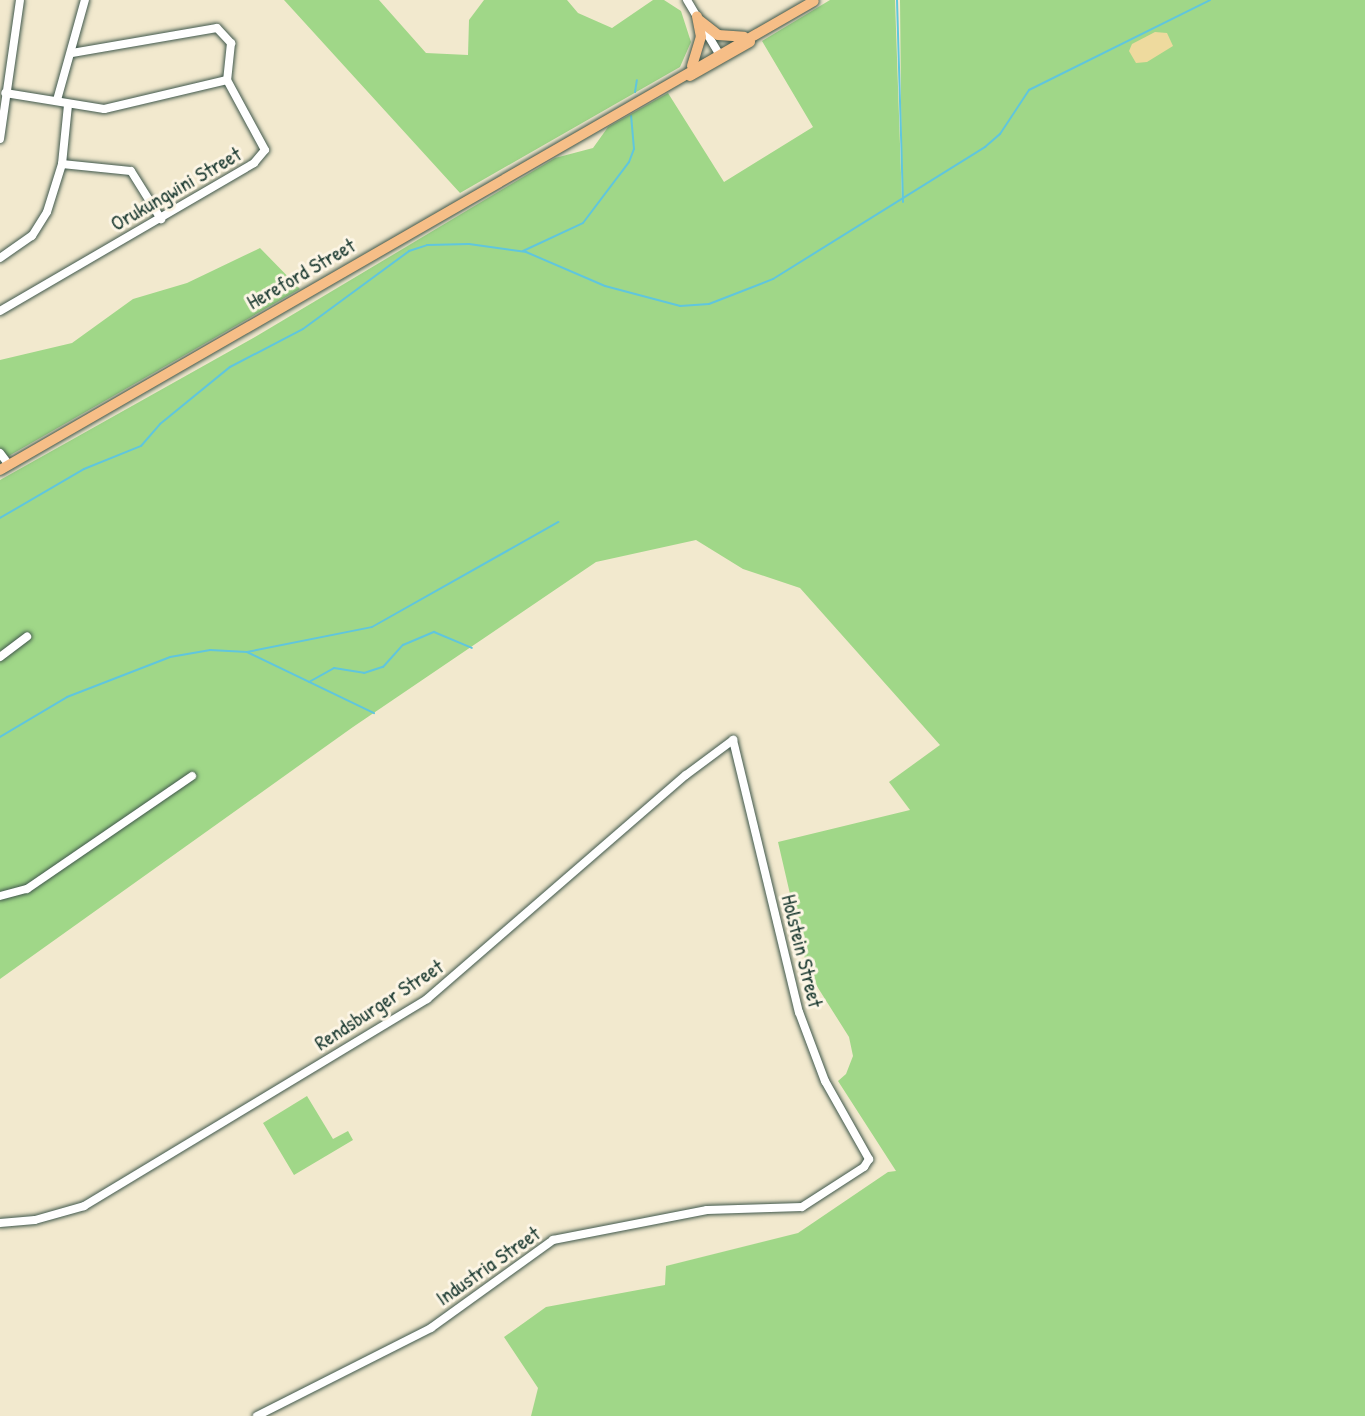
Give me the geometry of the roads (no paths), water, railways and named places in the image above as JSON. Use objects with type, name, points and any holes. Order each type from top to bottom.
[{"type":"main road","name":"Hereford Street","points":[[622,111],[687,71],[720,56],[747,36],[814,0]]},
{"type":"main road","name":"Hereford Street","points":[[4,468],[814,0]]},
{"type":"main road","points":[[697,18],[718,35],[747,36]]},
{"type":"main road","points":[[687,71],[701,46],[697,18]]},
{"type":"street","points":[[0,139],[20,0]]},
{"type":"street","points":[[57,100],[85,0]]},
{"type":"street","points":[[687,0],[720,56]]},
{"type":"street","points":[[5,93],[57,100],[68,105],[120,107],[227,80],[231,43],[217,28],[72,52]]},
{"type":"street","name":"Orukungwini Street","points":[[0,311],[161,219],[264,154],[262,142],[227,80]]},
{"type":"street","points":[[0,258],[32,236],[47,212],[62,164],[68,105]]},
{"type":"street","points":[[62,164],[131,172],[161,219]]},
{"type":"street","points":[[0,453],[4,468]]},
{"type":"street","points":[[0,657],[27,637]]},
{"type":"street","name":"Holstein Street","points":[[733,740],[799,1012],[825,1082],[869,1159]]},
{"type":"street","name":"Rendsburger Street","points":[[0,1223],[35,1220],[84,1206],[415,1007],[733,740]]},
{"type":"street","points":[[0,896],[27,889],[192,776]]},
{"type":"street","name":"Industria Street","points":[[257,1416],[431,1328],[552,1240],[707,1210],[802,1207],[835,1190],[869,1159]]},
{"type":"waterway","points":[[897,0],[903,202]]},
{"type":"waterway","points":[[0,518],[84,469],[141,446],[160,424],[230,367],[303,329],[409,251],[427,245],[469,244],[526,252],[605,286],[680,306],[709,304],[773,279],[985,147],[1000,134],[1029,90],[1210,0]]},
{"type":"waterway","points":[[635,92],[637,80]]},
{"type":"waterway","points":[[523,251],[583,223],[629,162],[634,149],[631,116]]},
{"type":"waterway","points":[[0,737],[67,697],[170,657],[210,650],[247,652],[372,627],[558,522]]},
{"type":"waterway","points":[[309,682],[334,668],[364,673],[383,667],[403,645],[434,632],[472,648]]},
{"type":"waterway","points":[[247,652],[374,713]]}]
